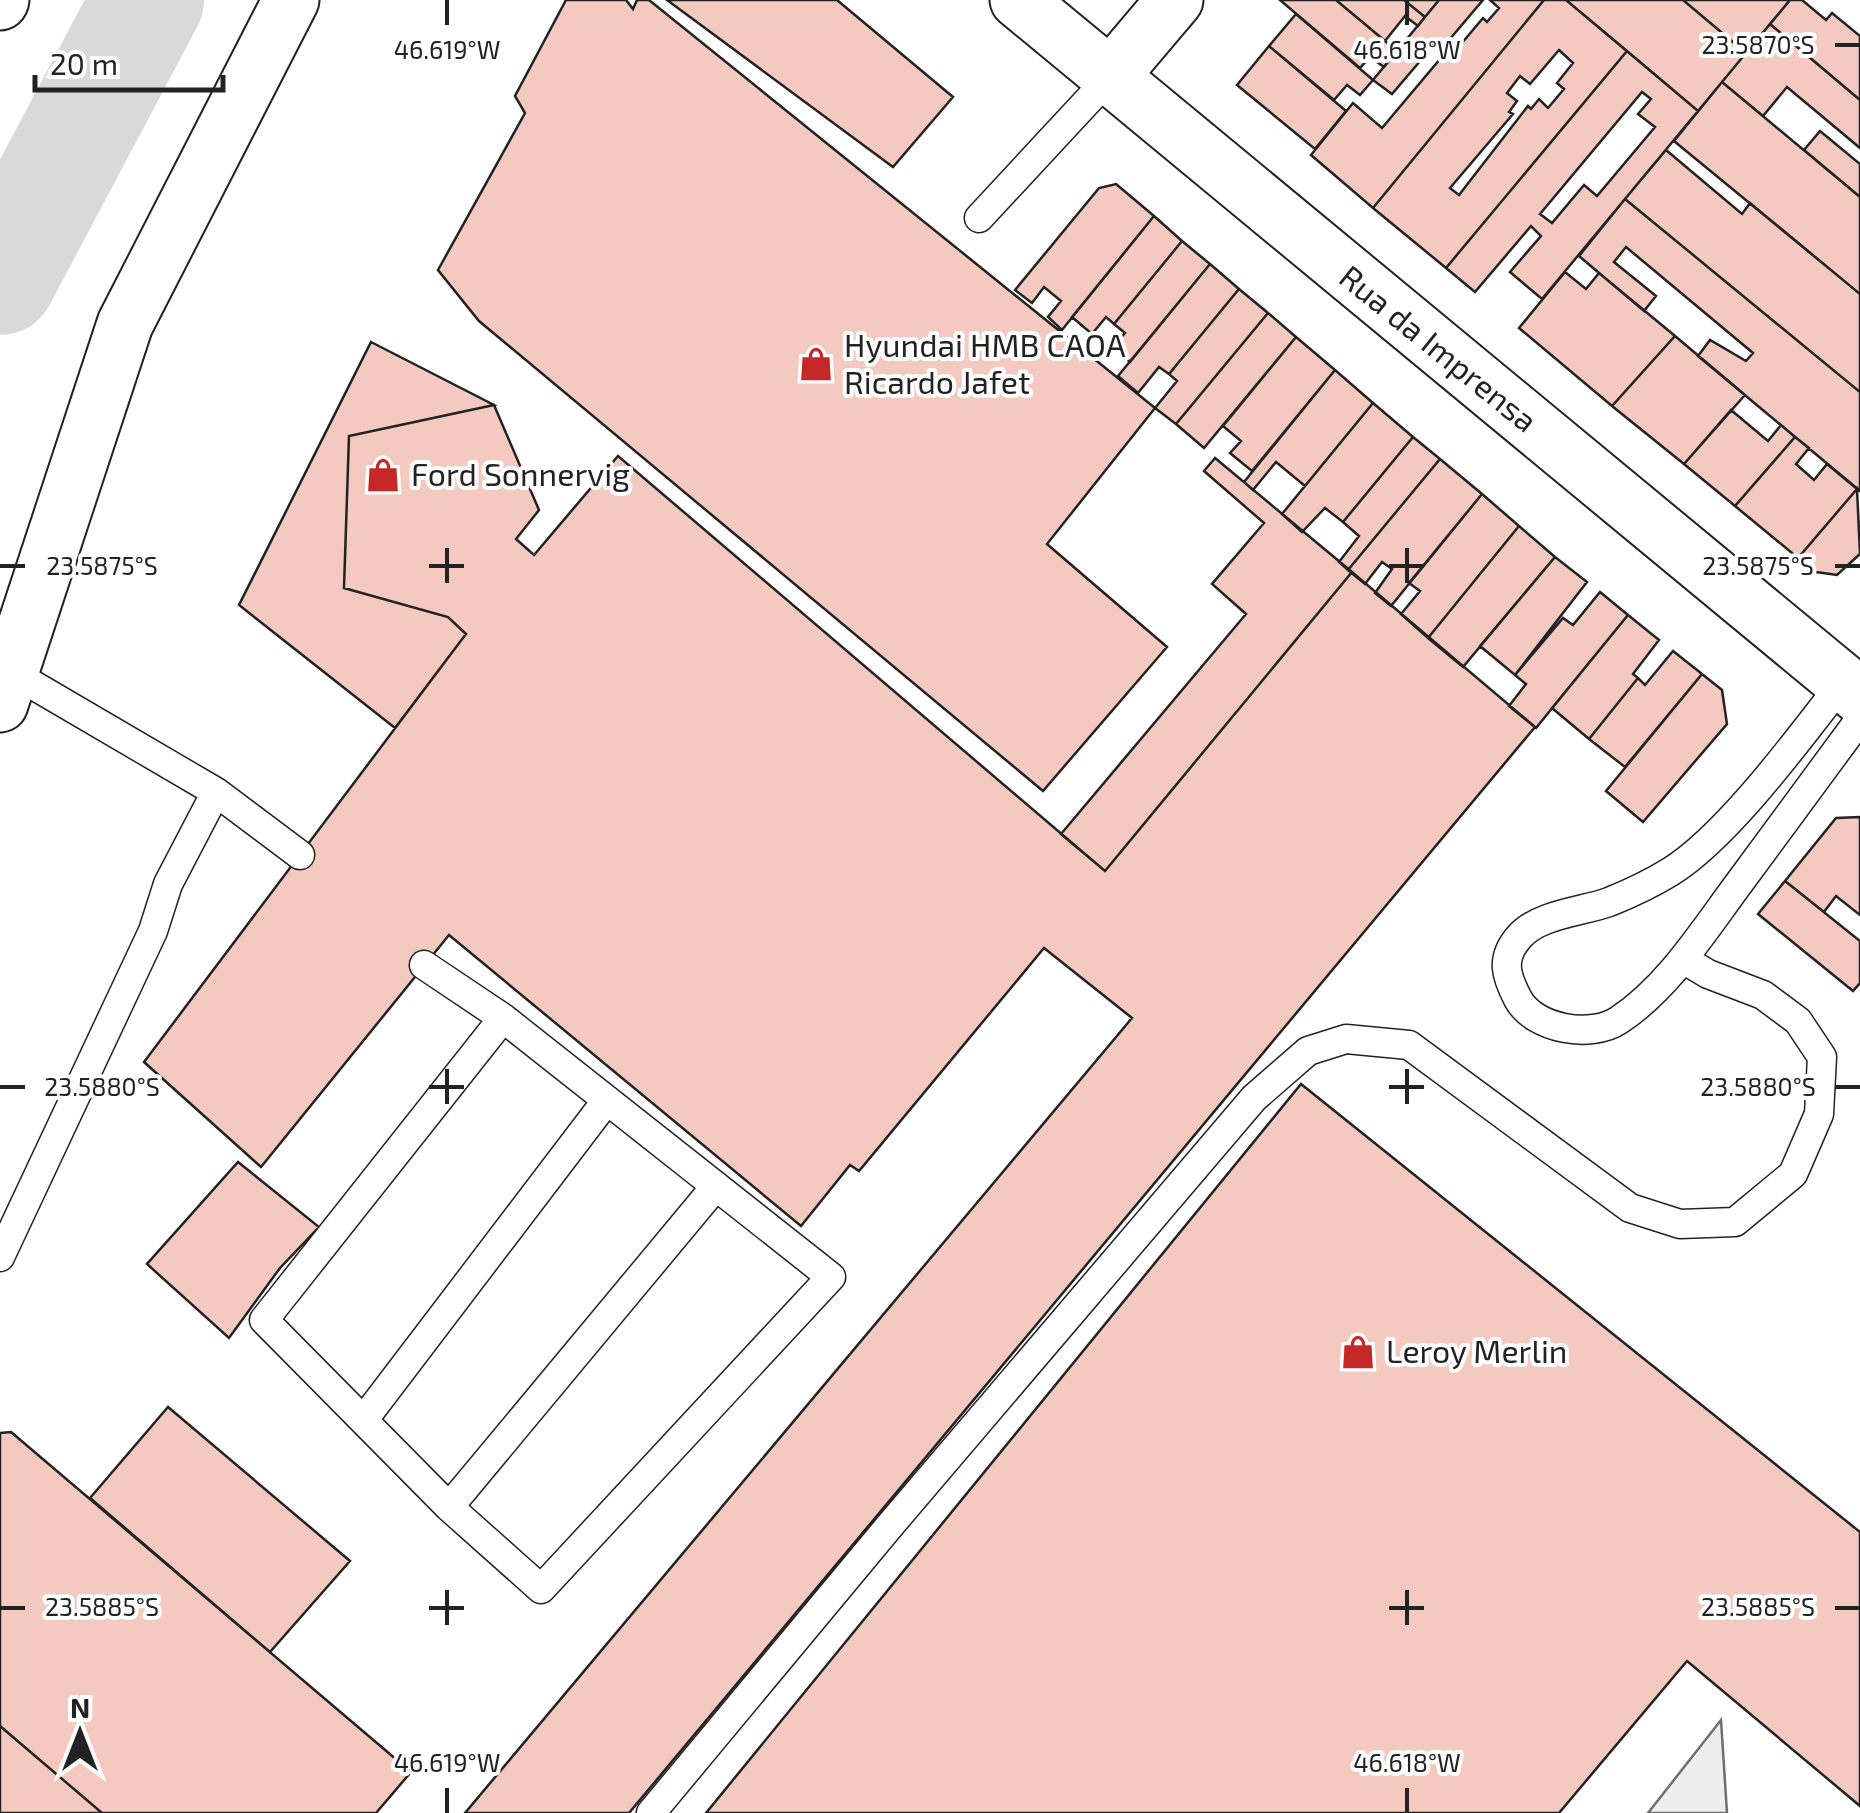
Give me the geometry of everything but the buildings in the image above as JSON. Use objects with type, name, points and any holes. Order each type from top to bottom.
[{"type":"street","points":[[6,688],[125,324],[290,0]]},
{"type":"street","name":"Rua da Imprensa","points":[[1018,0],[1856,689]]},
{"type":"street","points":[[1109,78],[1175,0]]},
{"type":"lane","points":[[979,218],[1109,78]]},
{"type":"lane","points":[[6,688],[216,792],[300,854]]},
{"type":"lane","points":[[1856,689],[1684,959],[1617,1022],[1590,1030],[1542,1021],[1524,1011],[1507,978],[1505,962],[1521,934],[1543,921],[1610,902],[1670,872],[1699,852],[1792,747],[1856,689]]},
{"type":"lane","points":[[0,1257],[153,930],[168,884],[216,792]]},
{"type":"lane","points":[[651,1813],[886,1528],[1254,1098],[1308,1052],[1346,1039],[1409,1045],[1630,1208],[1680,1224],[1735,1222],[1793,1174],[1819,1114],[1822,1057],[1798,1021],[1763,995],[1708,974],[1684,959]]},
{"type":"lane","points":[[424,965],[502,1018],[831,1278],[541,1589],[449,1507],[264,1320],[502,1018]]},
{"type":"lane","points":[[365,1418],[607,1100]]},
{"type":"lane","points":[[449,1507],[716,1186]]},
{"type":"shaded area","points":[[1721,1720],[1727,1813],[1648,1813]]},
{"type":"waterway","points":[[0,279],[148,0]]},
{"type":"place","name":"Hyundai HMB CAOA Ricardo Jafet","points":[[816,364]]},
{"type":"place","name":"Ford Sonnervig","points":[[383,475]]},
{"type":"place","name":"Leroy Merlin","points":[[1358,1352]]}]
